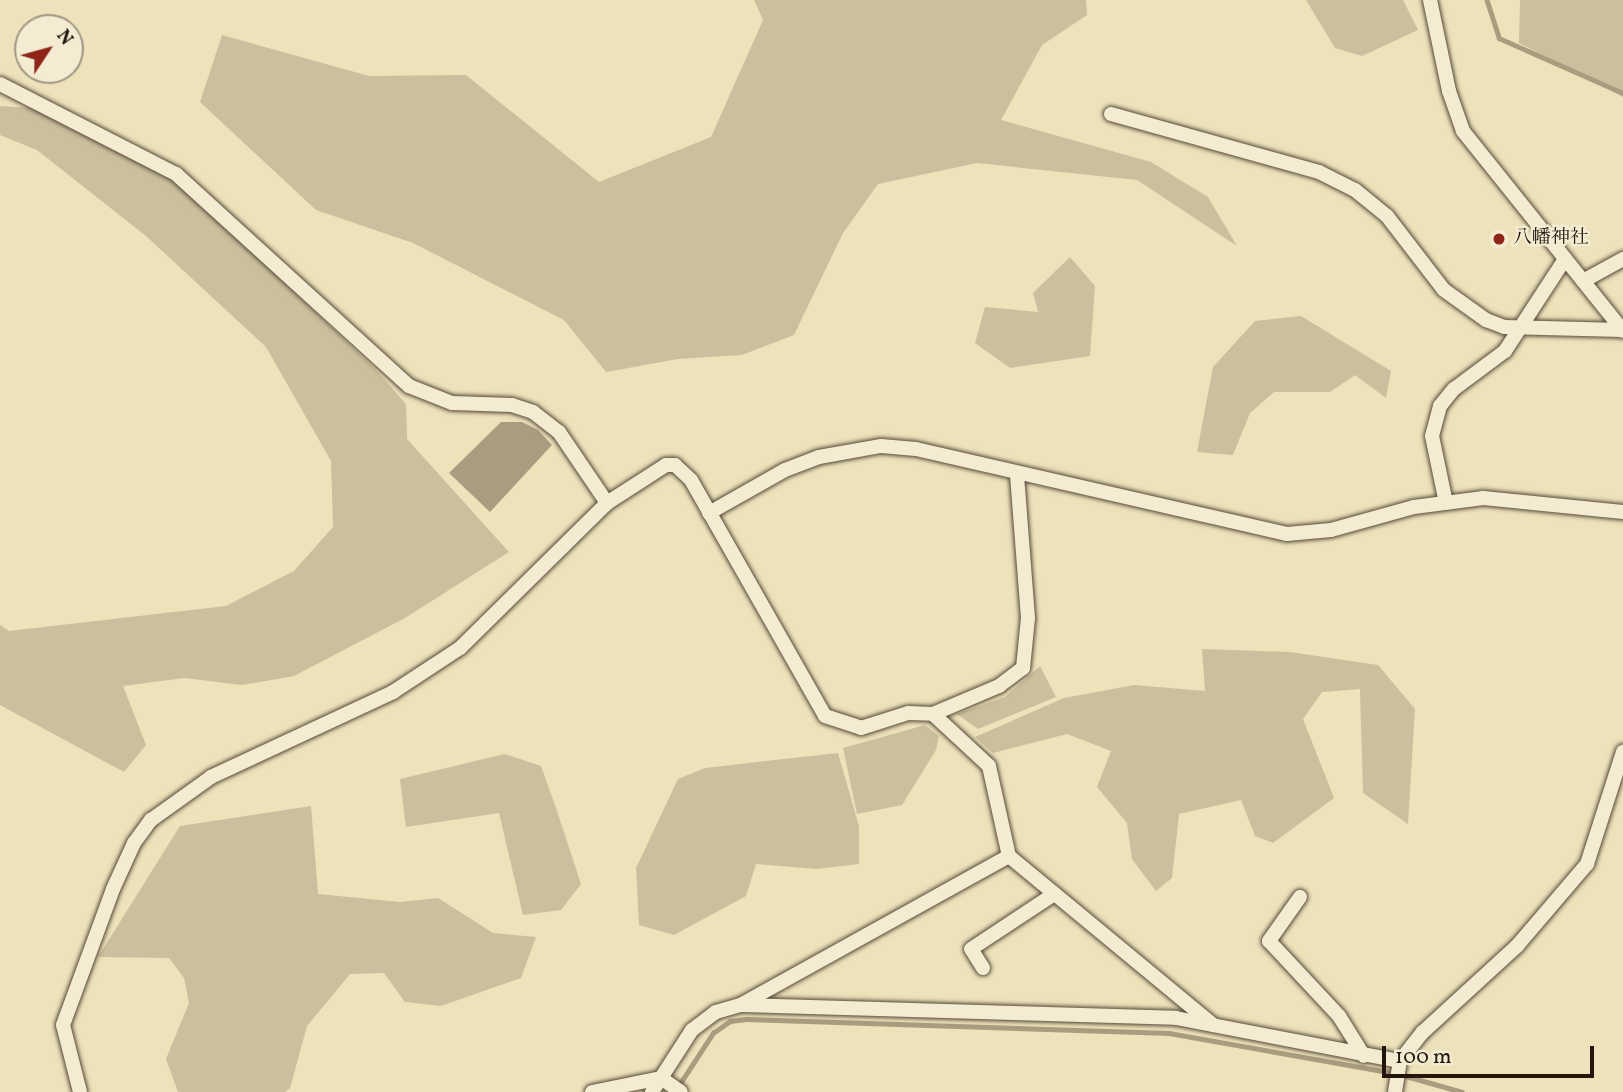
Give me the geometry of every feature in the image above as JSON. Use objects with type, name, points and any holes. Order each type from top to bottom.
[{"type":"street","points":[[1430,0],[1449,91],[1463,131],[1623,331]]},
{"type":"street","points":[[0,84],[176,174],[409,386],[452,403],[512,405],[534,412],[559,432],[607,503]]},
{"type":"street","points":[[1111,114],[1320,172],[1355,190],[1387,216],[1453,298],[1486,320],[1521,328],[1623,331]]},
{"type":"street","points":[[1583,281],[1623,258]]},
{"type":"street","points":[[1446,503],[1432,436],[1440,407],[1454,389],[1505,351],[1565,259]]},
{"type":"street","points":[[709,513],[785,470],[860,449],[916,449],[1287,534],[1331,530],[1446,503],[1483,498],[1623,512]]},
{"type":"street","points":[[80,1092],[63,1025],[113,889],[134,843],[151,820],[212,777],[393,692],[460,648],[607,503],[650,472],[675,466],[691,480],[825,716],[861,728],[908,713],[933,713],[999,686],[1023,668],[1028,618],[1017,474]]},
{"type":"street","points":[[933,713],[989,766],[1009,856],[1213,1025]]},
{"type":"street","points":[[1395,1092],[1400,1061],[1423,1032],[1517,946],[1587,864],[1623,752]]},
{"type":"street","points":[[652,1092],[692,1030],[716,1012],[741,1005],[1009,856]]},
{"type":"street","points":[[983,968],[971,949],[1054,894]]},
{"type":"street","points":[[1300,897],[1269,941],[1339,1016],[1364,1056]]},
{"type":"street","points":[[741,1005],[1176,1018],[1400,1061]]},
{"type":"street","points":[[592,1092],[661,1077],[681,1092]]},
{"type":"shaded area","points":[[754,0],[1086,0],[1087,15],[1042,45],[1001,120],[1151,162],[1208,197],[1237,246],[1137,180],[977,163],[878,184],[843,233],[794,335],[742,355],[678,359],[606,372],[564,320],[413,243],[316,210],[200,102],[222,35],[369,76],[466,75],[599,182],[711,137],[763,20]]},
{"type":"shaded area","points":[[1306,0],[1403,0],[1418,30],[1362,56],[1335,48]]},
{"type":"shaded area","points":[[1520,0],[1623,0],[1623,97],[1519,43]]},
{"type":"shaded area","points":[[0,106],[33,108],[173,177],[375,369],[406,404],[407,439],[509,552],[405,618],[294,676],[242,685],[184,678],[123,686],[146,745],[124,772],[0,705],[0,625],[9,631],[226,606],[294,571],[333,527],[331,461],[266,347],[146,236],[37,150],[0,135]]},
{"type":"shaded area","points":[[1070,257],[1095,286],[1090,356],[1010,368],[975,343],[985,307],[1038,312],[1033,293]]},
{"type":"shaded area","points":[[1301,316],[1391,371],[1386,398],[1355,375],[1330,392],[1274,392],[1250,413],[1233,455],[1197,452],[1213,367],[1255,321]]},
{"type":"shaded area","points":[[501,422],[522,422],[538,430],[552,445],[490,512],[449,473]]},
{"type":"shaded area","points":[[1202,649],[1290,652],[1378,665],[1415,709],[1408,824],[1363,793],[1360,689],[1322,692],[1303,719],[1334,798],[1273,843],[1255,836],[1241,800],[1179,814],[1172,878],[1156,891],[1132,859],[1127,823],[1097,787],[1111,751],[1067,734],[993,753],[975,737],[1064,698],[1134,685],[1205,691]]},
{"type":"shaded area","points":[[1040,666],[1056,697],[978,729],[957,714],[1005,697]]},
{"type":"shaded area","points":[[925,725],[939,736],[936,750],[902,805],[857,814],[843,748]]},
{"type":"shaded area","points":[[838,753],[859,826],[859,864],[817,869],[756,864],[746,896],[674,935],[639,925],[636,868],[678,779],[705,768]]},
{"type":"shaded area","points":[[505,754],[541,766],[581,884],[561,910],[523,915],[499,813],[406,827],[400,779]]},
{"type":"shaded area","points":[[311,806],[318,894],[400,902],[438,898],[493,933],[536,937],[521,978],[441,1006],[405,1002],[384,973],[350,974],[307,1026],[290,1088],[285,1092],[178,1092],[166,1059],[189,1003],[184,978],[169,958],[98,957],[180,826]]},
{"type":"waterway","points":[[1487,0],[1499,38],[1623,93]]},
{"type":"waterway","points":[[681,1082],[713,1033],[730,1021],[746,1019],[1169,1033],[1388,1072]]},
{"type":"waterway","points":[[1406,1076],[1462,1092]]},
{"type":"place","name":"八幡神社","points":[[1499,239]]}]
